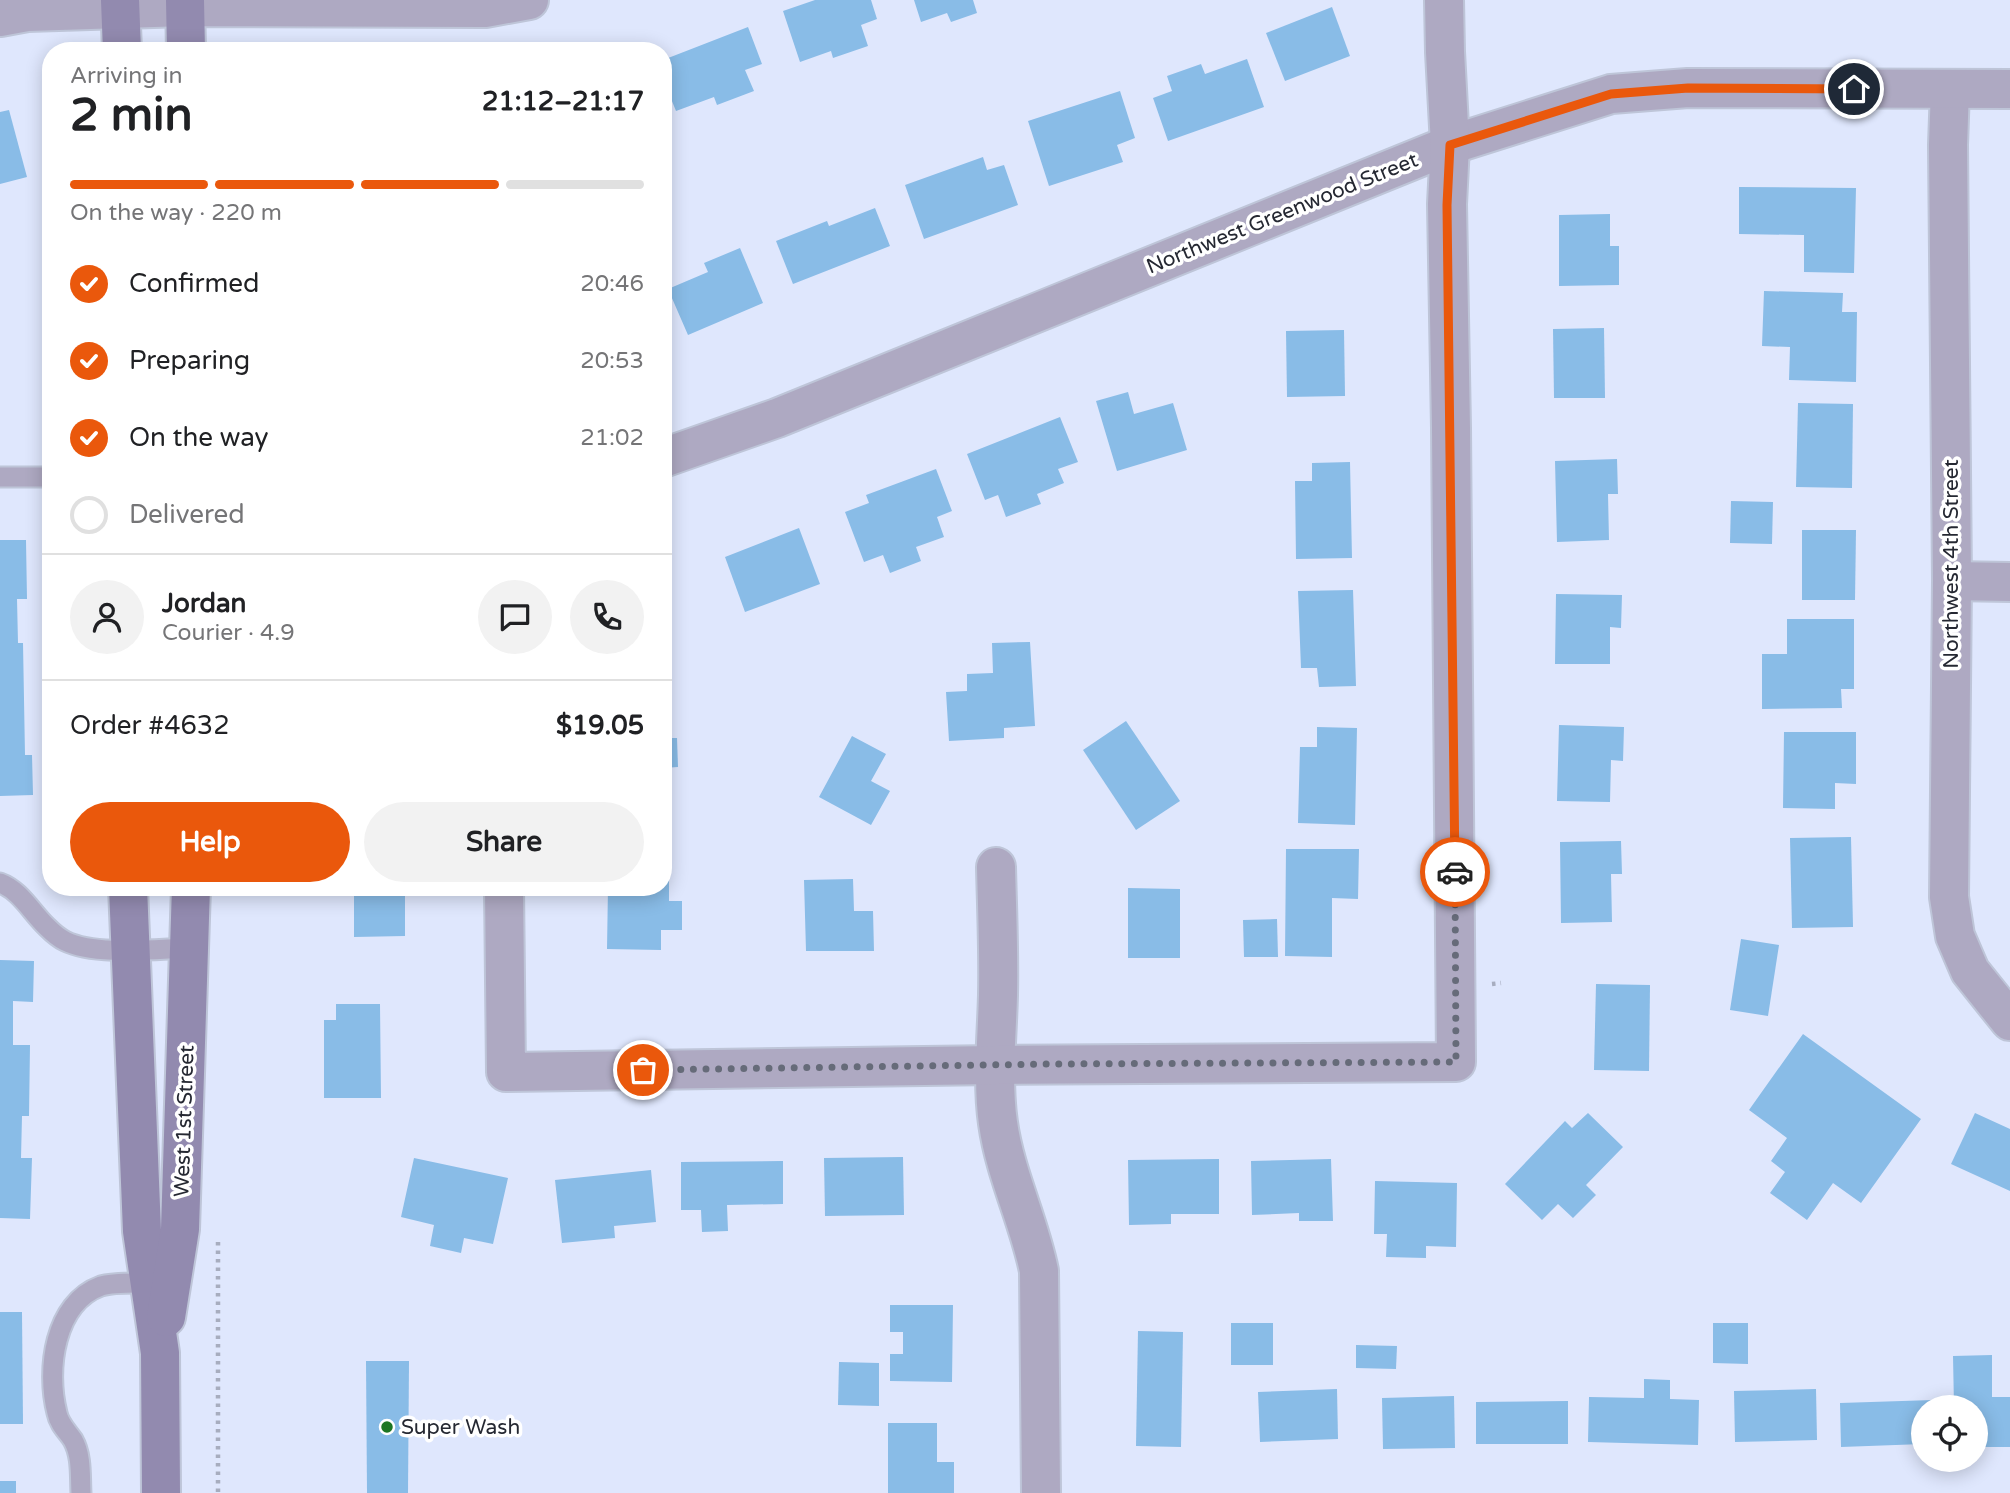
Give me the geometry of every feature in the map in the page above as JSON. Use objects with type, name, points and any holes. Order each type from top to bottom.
[{"type":"main road","points":[[185,4],[186,42]]},
{"type":"main road","points":[[120,5],[122,42]]},
{"type":"main road","name":"West 1st Street","points":[[128,896],[142,1231],[160,1353],[161,1493]]},
{"type":"main road","name":"West 1st Street","points":[[160,1353],[180,1229],[191,896]]},
{"type":"street","points":[[0,17],[27,12],[120,5],[485,8],[529,0]]},
{"type":"street","points":[[504,896],[506,1072],[1456,1062],[1447,205],[1450,145],[1444,0]]},
{"type":"street","name":"Northwest Greenwood Street","points":[[672,455],[790,413],[1450,145],[1611,94],[1688,88],[2010,89]]},
{"type":"street","name":"Northwest 4th Street","points":[[1950,89],[1948,159],[1952,581],[1949,897],[1955,936],[1970,971],[2010,1021]]},
{"type":"street","points":[[1952,581],[2010,582]]},
{"type":"street","points":[[996,867],[997,1122],[1013,1190],[1035,1250],[1039,1271],[1041,1493]]},
{"type":"lane","points":[[0,477],[42,477]]},
{"type":"lane","points":[[0,883],[16,893],[48,928],[64,941],[88,948],[190,948]]},
{"type":"lane","points":[[81,1493],[80,1464],[74,1442],[57,1415],[54,1393],[56,1347],[63,1320],[71,1307],[102,1286],[149,1283]]},
{"type":"building","points":[[815,0],[871,0],[877,19],[861,25],[868,46],[833,58],[831,51],[800,62],[783,11]]},
{"type":"building","points":[[914,0],[973,0],[977,13],[951,22],[947,13],[921,22]]},
{"type":"building","points":[[1332,7],[1350,56],[1285,81],[1266,33]]},
{"type":"building","points":[[748,27],[762,64],[745,70],[754,91],[717,105],[714,97],[676,111],[672,101],[672,57]]},
{"type":"building","points":[[1247,59],[1264,107],[1168,141],[1153,98],[1172,91],[1167,76],[1201,64],[1205,74]]},
{"type":"building","points":[[1120,91],[1135,138],[1117,145],[1123,162],[1049,186],[1028,121]]},
{"type":"building","points":[[9,110],[27,177],[0,184],[0,112]]},
{"type":"building","points":[[983,157],[987,170],[1004,165],[1018,205],[924,239],[905,185]]},
{"type":"building","points":[[1739,187],[1856,188],[1854,273],[1804,272],[1804,235],[1739,234]]},
{"type":"building","points":[[875,208],[890,246],[793,284],[776,241],[827,221],[829,226]]},
{"type":"building","points":[[1610,214],[1610,246],[1619,246],[1619,285],[1559,286],[1559,215]]},
{"type":"building","points":[[740,248],[763,303],[688,335],[672,298],[672,287],[708,272],[704,263]]},
{"type":"building","points":[[1764,291],[1843,293],[1842,312],[1857,312],[1856,382],[1789,380],[1790,347],[1762,346]]},
{"type":"building","points":[[1604,328],[1605,398],[1554,398],[1553,329]]},
{"type":"building","points":[[1344,330],[1345,396],[1287,397],[1286,331]]},
{"type":"building","points":[[1128,392],[1134,414],[1173,403],[1187,450],[1117,471],[1096,401]]},
{"type":"building","points":[[1798,403],[1853,404],[1852,488],[1796,487]]},
{"type":"building","points":[[1060,417],[1078,462],[1058,469],[1064,483],[1037,494],[1041,504],[1006,517],[998,495],[985,500],[967,454]]},
{"type":"building","points":[[1617,459],[1618,494],[1608,494],[1609,540],[1557,542],[1555,461]]},
{"type":"building","points":[[1350,462],[1352,558],[1296,559],[1295,481],[1312,481],[1312,463]]},
{"type":"building","points":[[936,469],[952,511],[937,517],[944,537],[916,547],[921,561],[890,573],[883,555],[864,562],[845,512],[869,503],[866,495]]},
{"type":"building","points":[[1731,501],[1773,502],[1772,544],[1730,543]]},
{"type":"building","points":[[799,528],[820,584],[745,612],[725,557]]},
{"type":"building","points":[[1802,530],[1856,530],[1855,600],[1802,600]]},
{"type":"building","points":[[0,540],[26,540],[27,599],[17,599],[18,643],[23,643],[25,755],[32,755],[33,795],[0,796]]},
{"type":"building","points":[[1353,590],[1356,686],[1319,687],[1317,668],[1301,668],[1298,591]]},
{"type":"building","points":[[1556,594],[1622,595],[1621,628],[1610,627],[1610,664],[1555,664]]},
{"type":"building","points":[[1787,619],[1854,619],[1854,689],[1841,689],[1842,708],[1762,709],[1762,654],[1787,654]]},
{"type":"building","points":[[1030,642],[1035,726],[1004,728],[1004,738],[949,741],[946,692],[967,691],[967,674],[993,673],[992,643]]},
{"type":"building","points":[[1126,721],[1180,801],[1136,830],[1083,750]]},
{"type":"building","points":[[1559,725],[1624,727],[1623,761],[1611,760],[1610,802],[1557,801]]},
{"type":"building","points":[[1317,727],[1357,728],[1355,825],[1298,823],[1300,747],[1317,747]]},
{"type":"building","points":[[1784,732],[1856,732],[1856,784],[1835,783],[1835,809],[1783,808]]},
{"type":"building","points":[[852,736],[886,754],[871,781],[890,791],[871,825],[819,797]]},
{"type":"building","points":[[672,738],[677,738],[678,767],[672,767]]},
{"type":"building","points":[[1851,837],[1853,927],[1792,928],[1790,838]]},
{"type":"building","points":[[1621,841],[1622,874],[1611,874],[1612,922],[1561,923],[1560,842]]},
{"type":"building","points":[[1286,849],[1359,849],[1358,899],[1332,898],[1332,957],[1285,956]]},
{"type":"building","points":[[853,879],[854,911],[873,911],[874,951],[806,951],[804,880]]},
{"type":"building","points":[[1128,888],[1180,889],[1180,958],[1128,958]]},
{"type":"building","points":[[354,896],[405,896],[405,936],[354,937]]},
{"type":"building","points":[[608,896],[669,896],[669,901],[682,901],[682,930],[661,930],[661,950],[607,949]]},
{"type":"building","points":[[1277,919],[1278,957],[1244,957],[1243,920]]},
{"type":"building","points":[[1741,939],[1779,945],[1768,1016],[1730,1010]]},
{"type":"building","points":[[0,960],[34,961],[33,1002],[13,1001],[13,1045],[30,1045],[29,1116],[22,1116],[21,1158],[32,1158],[30,1219],[0,1218]]},
{"type":"building","points":[[1596,984],[1650,985],[1649,1071],[1594,1070]]},
{"type":"building","points":[[336,1004],[380,1004],[381,1098],[324,1098],[324,1020],[336,1020]]},
{"type":"building","points":[[1803,1034],[1921,1119],[1861,1203],[1833,1183],[1807,1220],[1770,1193],[1785,1172],[1771,1161],[1787,1138],[1749,1110]]},
{"type":"building","points":[[1588,1113],[1623,1147],[1586,1185],[1596,1195],[1573,1218],[1558,1204],[1542,1220],[1505,1184],[1565,1121],[1572,1128]]},
{"type":"building","points":[[1975,1113],[2010,1129],[2010,1191],[1951,1164]]},
{"type":"building","points":[[903,1157],[904,1215],[825,1216],[824,1158]]},
{"type":"building","points":[[414,1158],[508,1178],[493,1244],[464,1238],[461,1253],[430,1246],[434,1225],[401,1217]]},
{"type":"building","points":[[1219,1159],[1219,1214],[1171,1214],[1171,1224],[1129,1225],[1128,1160]]},
{"type":"building","points":[[1331,1159],[1333,1221],[1299,1221],[1299,1213],[1252,1215],[1251,1161]]},
{"type":"building","points":[[783,1161],[783,1204],[727,1205],[728,1231],[702,1232],[701,1210],[681,1210],[681,1162]]},
{"type":"building","points":[[651,1170],[656,1222],[614,1226],[615,1238],[562,1243],[555,1180]]},
{"type":"building","points":[[1375,1181],[1457,1183],[1456,1247],[1426,1246],[1426,1258],[1386,1257],[1387,1234],[1374,1234]]},
{"type":"building","points":[[890,1305],[953,1305],[952,1382],[890,1381],[890,1354],[903,1354],[903,1332],[890,1332]]},
{"type":"building","points":[[0,1312],[22,1312],[23,1424],[0,1424]]},
{"type":"building","points":[[1231,1323],[1273,1323],[1273,1365],[1231,1365]]},
{"type":"building","points":[[1713,1323],[1748,1323],[1748,1364],[1713,1363]]},
{"type":"building","points":[[1138,1331],[1183,1332],[1181,1447],[1136,1446]]},
{"type":"building","points":[[1356,1345],[1397,1346],[1396,1369],[1356,1368]]},
{"type":"building","points":[[1992,1355],[1992,1397],[2010,1397],[2010,1447],[1988,1447],[1988,1395],[1954,1395],[1953,1356]]},
{"type":"building","name":"Super Wash","points":[[366,1361],[409,1361],[408,1493],[367,1493]]},
{"type":"building","points":[[839,1362],[879,1363],[879,1406],[838,1405]]},
{"type":"building","points":[[1644,1379],[1670,1380],[1670,1399],[1699,1400],[1698,1445],[1588,1442],[1589,1397],[1644,1398]]},
{"type":"building","points":[[1337,1389],[1338,1439],[1260,1442],[1258,1392]]},
{"type":"building","points":[[1816,1389],[1817,1440],[1735,1442],[1734,1391]]},
{"type":"building","points":[[1454,1396],[1455,1448],[1383,1449],[1382,1398]]},
{"type":"building","points":[[1568,1401],[1568,1444],[1476,1444],[1476,1402]]},
{"type":"building","points":[[1911,1401],[1911,1444],[1841,1447],[1840,1403]]},
{"type":"building","points":[[888,1423],[937,1423],[937,1462],[954,1462],[954,1493],[888,1493]]},
{"type":"building","points":[[0,1481],[16,1481],[16,1493],[0,1493]]},
{"type":"way so far","points":[[643,1070],[1456,1062],[1455,872]]},
{"type":"place","name":"Super Wash","points":[[387,1427]]},
{"type":"route","points":[[1455,872],[1447,205],[1450,145],[1611,94],[1688,88],[1854,89]]}]
